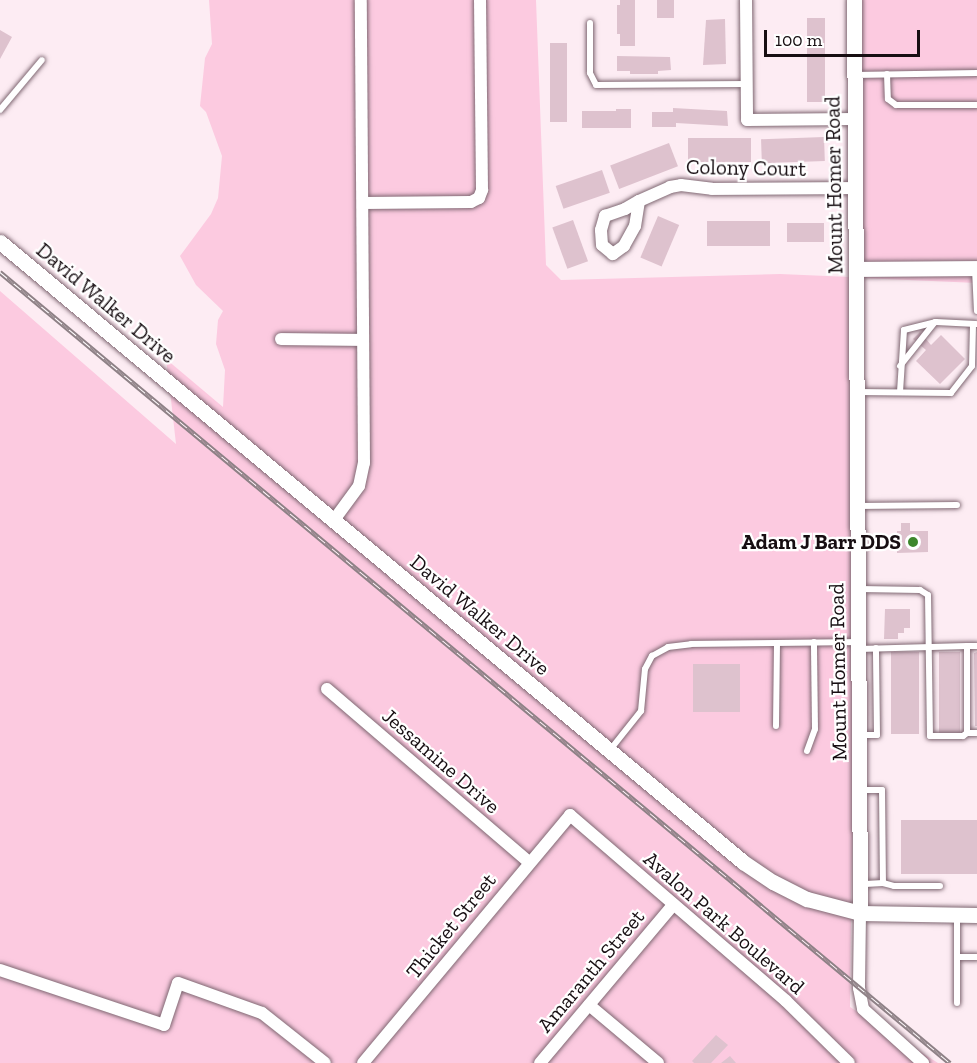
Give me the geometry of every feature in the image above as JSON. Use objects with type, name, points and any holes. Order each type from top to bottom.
[{"type":"street","points":[[334,520],[359,486],[363,476],[361,0]]},
{"type":"street","points":[[363,203],[471,202],[479,198],[482,190],[480,0]]},
{"type":"street","points":[[746,0],[747,120],[854,119]]},
{"type":"street","name":"Mount Homer Road","points":[[854,0],[860,999],[863,1009],[923,1063]]},
{"type":"street","name":"Colony Court","points":[[639,201],[681,185],[712,189],[855,188]]},
{"type":"street","name":"David Walker Drive","points":[[0,243],[743,862],[773,882],[807,899],[860,913],[977,915]]},
{"type":"street","points":[[855,269],[976,268]]},
{"type":"street","points":[[281,339],[363,340]]},
{"type":"street","name":"Jessamine Drive","points":[[327,689],[529,862]]},
{"type":"street","name":"Thicket Street","points":[[363,1063],[570,815]]},
{"type":"street","name":"Avalon Park Boulevard","points":[[570,815],[786,1001],[849,1063]]},
{"type":"street","name":"Amaranth Street","points":[[540,1063],[673,905]]},
{"type":"street","points":[[0,970],[164,1025],[178,983],[262,1013],[325,1063]]},
{"type":"street","points":[[589,1005],[658,1063]]},
{"type":"lane","points":[[590,23],[590,73],[596,85],[747,84]]},
{"type":"lane","points":[[0,110],[42,60]]},
{"type":"lane","points":[[854,75],[977,73]]},
{"type":"lane","points":[[887,74],[888,99],[896,105],[977,105]]},
{"type":"lane","points":[[976,268],[977,311]]},
{"type":"lane","points":[[856,392],[951,393],[972,366],[975,324],[936,322],[904,330],[900,392]]},
{"type":"lane","points":[[900,366],[936,322]]},
{"type":"lane","points":[[857,506],[957,505]]},
{"type":"lane","points":[[858,589],[926,592],[928,595],[930,736],[963,736],[967,733],[977,733]]},
{"type":"lane","points":[[610,751],[641,711],[645,669],[652,657],[668,647],[691,644],[814,642],[876,648],[977,646]]},
{"type":"lane","points":[[807,751],[815,729],[814,642]]},
{"type":"lane","points":[[776,726],[777,643]]},
{"type":"lane","points":[[967,646],[967,733]]},
{"type":"lane","points":[[860,735],[877,735],[876,648]]},
{"type":"lane","points":[[860,790],[882,790],[882,883]]},
{"type":"lane","points":[[860,884],[940,886]]},
{"type":"lane","points":[[957,915],[957,1003]]},
{"type":"lane","points":[[957,957],[977,957]]},
{"type":"shaded area","points":[[209,0],[536,0],[546,265],[561,280],[780,274],[850,277],[854,746],[851,906],[810,894],[776,878],[747,858],[168,374],[166,359],[223,407],[225,370],[216,344],[218,320],[223,311],[196,285],[180,256],[211,214],[218,198],[222,156],[206,112],[200,106],[205,58],[212,44]]},
{"type":"shaded area","points":[[860,0],[977,0],[977,264],[860,264]]},
{"type":"shaded area","points":[[977,274],[977,283],[862,278],[862,275]]},
{"type":"shaded area","points":[[0,291],[176,444],[170,391],[739,865],[851,916],[850,1007],[938,1063],[0,1063]]},
{"type":"building","points":[[620,0],[635,0],[635,46],[620,46],[620,34],[617,34],[617,5],[620,5]]},
{"type":"building","points":[[657,0],[674,0],[674,18],[657,18]]},
{"type":"building","points":[[807,18],[825,18],[825,102],[807,102]]},
{"type":"building","points":[[725,19],[726,64],[703,65],[706,20]]},
{"type":"building","points":[[0,30],[12,37],[0,59]]},
{"type":"building","points":[[550,43],[567,43],[567,122],[550,122]]},
{"type":"building","points":[[617,56],[670,57],[671,70],[658,71],[658,74],[630,74],[630,71],[617,71]]},
{"type":"building","points":[[673,108],[727,111],[728,126],[676,123],[676,127],[652,127],[652,112],[673,112]]},
{"type":"building","points":[[616,109],[631,109],[631,128],[582,128],[582,111],[616,111]]},
{"type":"building","points":[[824,137],[825,161],[762,163],[761,139]]},
{"type":"building","points":[[688,138],[751,138],[751,162],[688,162]]},
{"type":"building","points":[[669,143],[678,166],[619,189],[610,166]]},
{"type":"building","points":[[602,170],[610,193],[563,209],[556,186]]},
{"type":"building","points":[[658,216],[679,225],[662,266],[640,257]]},
{"type":"building","points":[[573,220],[588,261],[567,269],[552,228]]},
{"type":"building","points":[[707,221],[770,221],[770,246],[707,246]]},
{"type":"building","points":[[787,223],[824,223],[824,242],[787,242]]},
{"type":"building","points":[[920,332],[931,345],[941,335],[965,359],[940,384],[916,361],[926,350],[913,339]]},
{"type":"building","name":"Adam J Barr DDS","points":[[901,523],[910,523],[910,531],[928,531],[928,552],[897,553],[897,531],[901,531]]},
{"type":"building","points":[[885,609],[910,609],[910,628],[904,628],[904,633],[898,633],[898,639],[884,639]]},
{"type":"building","points":[[891,652],[919,652],[919,734],[891,734]]},
{"type":"building","points":[[939,652],[960,652],[960,733],[939,733]]},
{"type":"building","points":[[977,652],[977,726],[975,726],[974,653]]},
{"type":"building","points":[[693,664],[740,664],[740,712],[693,712]]},
{"type":"building","points":[[901,820],[977,820],[977,874],[901,874]]},
{"type":"building","points":[[716,1035],[728,1045],[711,1063],[694,1063],[692,1061]]},
{"type":"building","points":[[730,1056],[736,1063],[721,1063]]},
{"type":"railway","points":[[0,272],[950,1063]]},
{"type":"place","name":"Adam J Barr DDS","points":[[913,542]]}]
